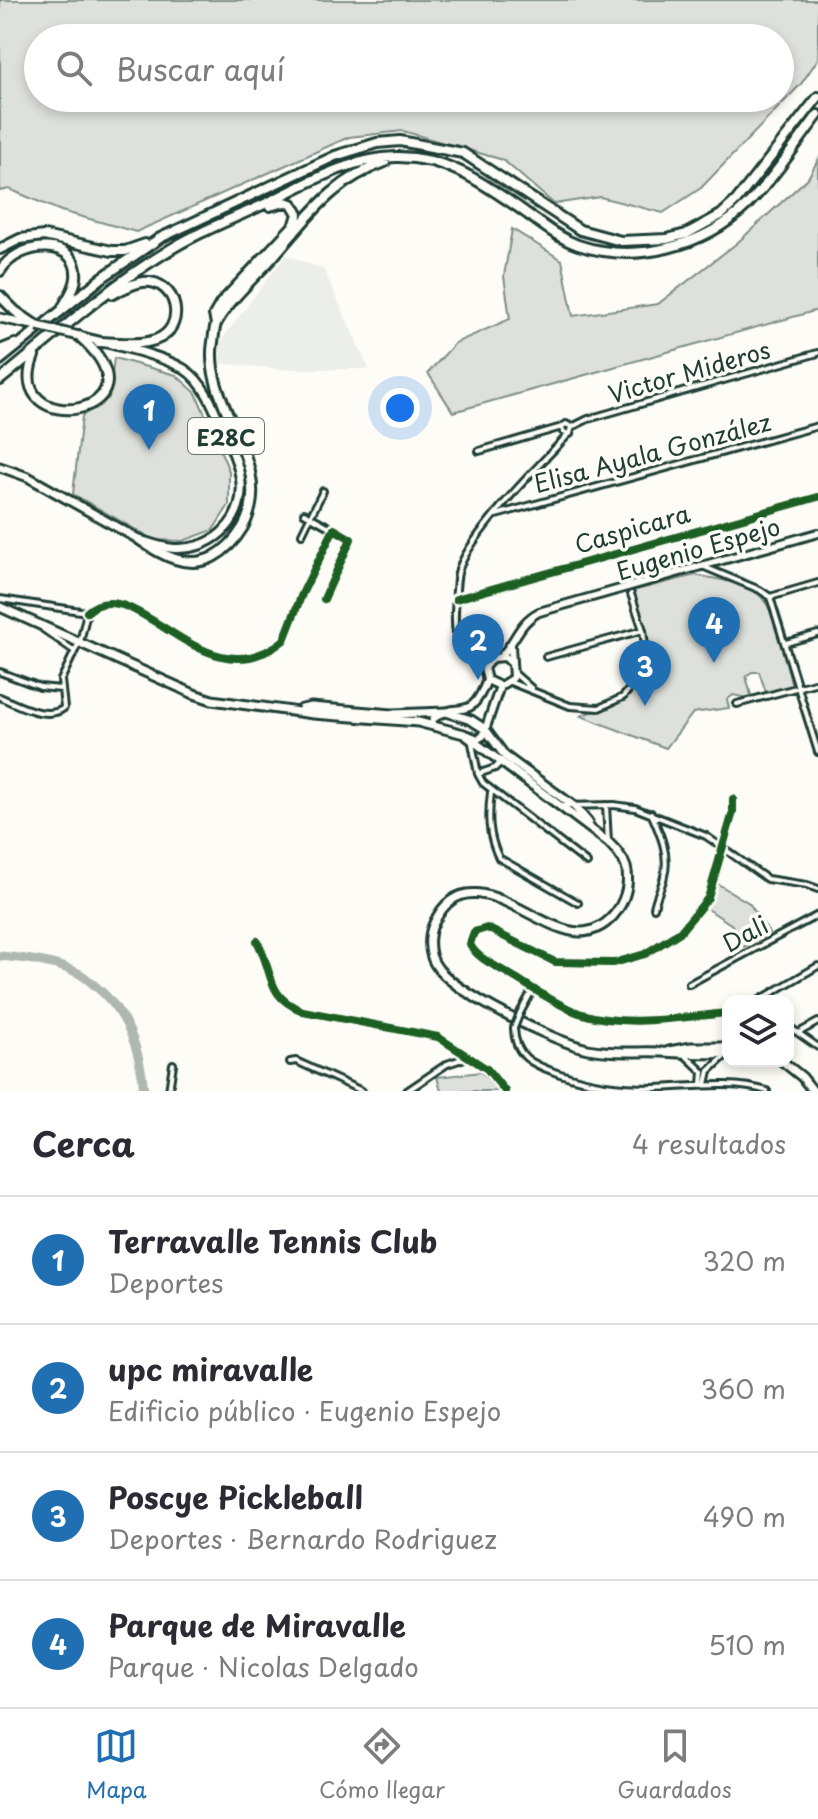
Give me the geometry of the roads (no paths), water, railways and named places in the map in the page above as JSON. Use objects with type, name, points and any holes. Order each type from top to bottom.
[{"type":"highway","points":[[0,249],[20,239],[44,236],[119,252],[160,238],[355,148],[400,141],[463,153],[580,230],[621,241],[667,239],[703,226],[736,201],[818,97]]},
{"type":"highway","points":[[0,380],[98,301],[174,247],[329,172],[363,161],[397,157],[439,162],[458,168],[576,244],[609,253],[637,254],[691,241],[726,223],[757,195],[818,115]]},
{"type":"highway","points":[[216,324],[252,278],[330,193],[354,176],[397,157]]},
{"type":"highway","points":[[140,540],[173,559],[207,559],[232,542],[249,512],[251,479],[213,369],[214,315],[221,303],[295,224],[298,214],[292,204],[285,202],[246,213]]},
{"type":"highway","points":[[0,360],[103,277],[160,238]]},
{"type":"highway","points":[[0,271],[13,256],[35,247],[50,247],[64,254],[73,264],[76,281],[59,313]]},
{"type":"highway","points":[[98,301],[135,284],[150,282],[168,290],[176,311],[169,330],[158,339],[143,343],[98,342]]},
{"type":"highway","points":[[0,296],[15,311],[38,326]]},
{"type":"highway","points":[[37,350],[26,374],[25,383],[31,397],[49,409],[82,407],[99,396],[104,389],[106,374],[101,358],[79,336]]},
{"type":"highway","points":[[0,350],[23,341]]},
{"type":"main road","name":"E28C","points":[[0,318],[79,336],[172,363],[197,380],[214,408],[238,472],[241,483],[239,506],[232,522],[219,535],[201,545],[183,549],[160,547],[140,540],[28,477],[0,467]]},
{"type":"main road","points":[[0,607],[194,694],[234,703],[324,715],[418,722],[464,734],[575,807],[597,833]]},
{"type":"main road","points":[[296,710],[311,707],[392,714],[446,712],[471,720],[485,729],[502,760],[597,833],[622,857],[627,879],[621,905],[602,925],[584,932],[566,930],[501,899],[478,893],[465,895],[442,909],[433,924],[430,954],[436,967],[454,984],[562,1041],[606,1052],[685,1055],[722,1051]]},
{"type":"main road","points":[[663,1052],[691,1047],[722,1050]]},
{"type":"main road","points":[[790,1067],[813,1091]]},
{"type":"street","name":"Victor Mideros","points":[[479,451],[566,424],[572,427],[602,415],[818,353]]},
{"type":"street","name":"Elisa Ayala González","points":[[496,515],[818,426]]},
{"type":"street","points":[[562,427],[564,434],[568,435]]},
{"type":"street","points":[[484,668],[469,660],[461,650],[454,627],[459,570],[496,515],[572,431],[572,427]]},
{"type":"street","points":[[302,534],[323,491]]},
{"type":"street","name":"Caspicara","points":[[456,599],[818,497]]},
{"type":"street","points":[[511,498],[512,504],[519,507]]},
{"type":"street","points":[[304,513],[351,539],[324,599]]},
{"type":"street","points":[[0,697],[36,711],[58,713],[64,708],[61,680],[79,642],[87,612],[98,604],[123,604],[210,654],[233,658],[257,655],[284,640],[333,529]]},
{"type":"street","name":"Eugenio Espejo","points":[[501,656],[511,645],[522,623],[539,612],[818,533]]},
{"type":"street","points":[[702,566],[770,597],[818,752]]},
{"type":"street","points":[[770,597],[818,583]]},
{"type":"street","points":[[487,680],[500,686],[510,682],[570,706],[599,708],[623,697],[641,675],[646,653],[643,630],[631,594]]},
{"type":"street","points":[[0,599],[87,612]]},
{"type":"street","points":[[34,621],[73,650]]},
{"type":"street","points":[[546,657],[643,630]]},
{"type":"street","points":[[786,643],[818,634]]},
{"type":"street","points":[[511,645],[514,673],[533,690]]},
{"type":"street","points":[[461,650],[489,660],[501,656],[512,664]]},
{"type":"street","points":[[432,725],[433,719],[446,712],[477,703],[487,680],[484,668],[489,660]]},
{"type":"street","points":[[0,672],[40,687],[61,689]]},
{"type":"street","points":[[510,682],[514,673]]},
{"type":"street","points":[[737,704],[818,682]]},
{"type":"street","points":[[464,734],[481,738],[500,686]]},
{"type":"street","points":[[811,732],[818,730]]},
{"type":"street","points":[[472,741],[478,774],[491,792],[587,863]]},
{"type":"street","points":[[478,774],[495,768],[502,760]]},
{"type":"street","points":[[491,792],[488,824],[499,858],[578,903]]},
{"type":"street","points":[[722,1013],[608,1019],[575,1011],[533,989],[472,950],[470,944],[474,932],[487,928],[545,959],[564,963],[614,963],[645,954],[672,938],[696,915],[713,886],[733,812],[733,799]]},
{"type":"street","points":[[606,805],[608,842]]},
{"type":"street","points":[[559,806],[626,806],[651,813],[688,827],[767,879],[818,889]]},
{"type":"street","points":[[651,813],[664,847],[666,869],[654,908]]},
{"type":"street","name":"Dali","points":[[689,984],[818,915]]},
{"type":"street","points":[[257,941],[267,961],[275,993],[291,1007],[438,1037],[487,1069],[505,1091]]},
{"type":"street","points":[[768,995],[818,966]]},
{"type":"street","points":[[533,989],[514,1028],[516,1046],[531,1064],[592,1084],[656,1089],[704,1084],[754,1087],[767,1091]]},
{"type":"street","points":[[800,1032],[818,1022]]},
{"type":"street","points":[[794,1029],[818,1047]]},
{"type":"street","points":[[685,1055],[703,1072],[704,1084]]},
{"type":"street","points":[[408,1091],[447,1064],[468,1057]]},
{"type":"street","points":[[704,1084],[709,1071],[722,1057]]},
{"type":"street","points":[[290,1062],[296,1061],[362,1091]]},
{"type":"street","points":[[169,1091],[173,1064]]},
{"type":"waterway","points":[[0,956],[40,961],[69,969],[84,976],[105,995],[130,1032],[144,1091]]},
{"type":"place","name":"Terravalle Tennis Club","points":[[149,450]]},
{"type":"place","name":"Parque de Miravalle","points":[[714,663]]},
{"type":"place","name":"upc miravalle","points":[[478,680]]},
{"type":"place","name":"Poscye Pickleball","points":[[645,706]]}]
